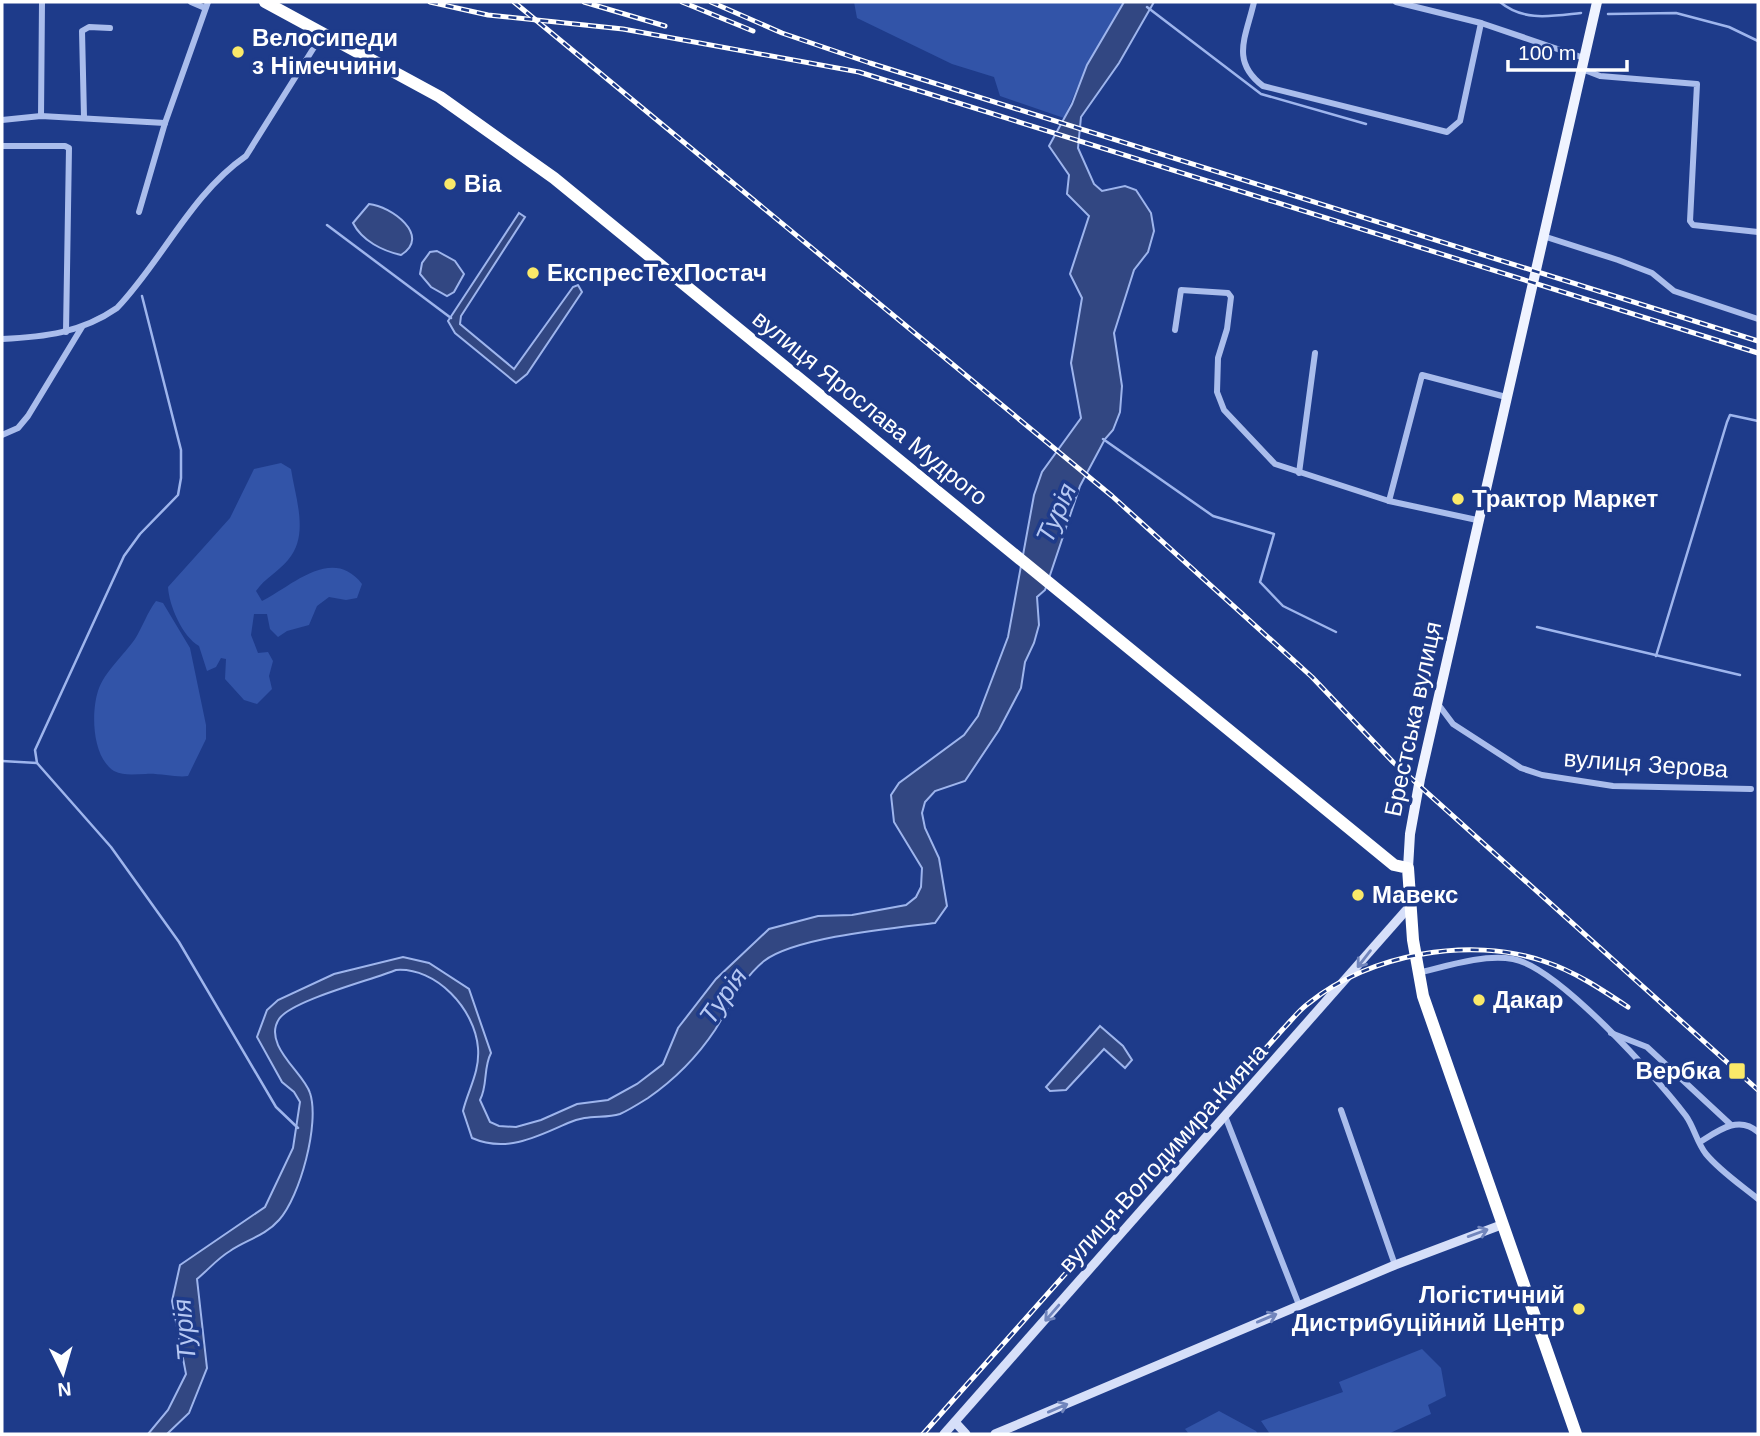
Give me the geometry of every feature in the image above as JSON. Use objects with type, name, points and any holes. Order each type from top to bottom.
[{"type":"highway","name":"вулиця Ярослава Мудрого","points":[[265,2],[440,97],[554,178],[1394,866],[1408,868]]},
{"type":"highway","name":"Брестська вулиця","points":[[1408,868],[1409,907],[1418,973],[1502,1225],[1576,1434]]},
{"type":"main road","name":"Брестська вулиця","points":[[1408,868],[1409,834],[1597,2]]},
{"type":"main road","name":"вулиця Володимира Кияна","points":[[944,1434],[1409,907]]},
{"type":"main road","points":[[995,1434],[1395,1265],[1502,1225]]},
{"type":"main road","points":[[956,1422],[966,1434]]},
{"type":"street","points":[[41,2],[41,116]]},
{"type":"street","points":[[139,212],[165,123],[206,5],[191,2]]},
{"type":"street","points":[[1254,2],[1242,60],[1247,74],[1263,86],[1447,132],[1460,121],[1481,23]]},
{"type":"street","points":[[1396,2],[1481,23],[1583,63],[1600,76],[1697,84],[1690,221],[1693,225],[1758,232]]},
{"type":"street","points":[[1431,10],[1434,2]]},
{"type":"street","points":[[84,117],[82,31],[89,27],[110,28]]},
{"type":"street","points":[[2,338],[40,337],[66,332],[102,318],[127,298],[207,194],[228,170],[246,156],[323,32]]},
{"type":"street","points":[[2,120],[41,116],[165,123]]},
{"type":"street","points":[[2,146],[65,145],[69,148],[66,332]]},
{"type":"street","points":[[1543,236],[1618,260],[1652,274],[1674,291],[1758,319]]},
{"type":"street","points":[[1175,330],[1181,290],[1228,293],[1231,302],[1230,317],[1216,368],[1219,399],[1224,410],[1275,464],[1389,501],[1478,520]]},
{"type":"street","points":[[4,434],[28,416],[73,337],[83,326]]},
{"type":"street","points":[[1298,472],[1315,353]]},
{"type":"street","points":[[1389,501],[1422,375],[1506,397]]},
{"type":"street","name":"вулиця Зерова","points":[[1438,704],[1453,724],[1521,768],[1542,775],[1613,786],[1751,789]]},
{"type":"street","points":[[1418,973],[1485,960],[1522,962],[1559,986],[1609,1032],[1676,1103],[1711,1159],[1758,1199]]},
{"type":"street","points":[[1609,1032],[1647,1047],[1730,1124]]},
{"type":"street","points":[[1341,1110],[1395,1265]]},
{"type":"street","points":[[1225,1116],[1299,1305]]},
{"type":"street","points":[[1700,1142],[1730,1124],[1751,1125],[1758,1132]]},
{"type":"shaded area","points":[[854,2],[1124,2],[1087,65],[1064,118],[1000,96],[994,77],[952,64],[857,18]]},
{"type":"shaded area","points":[[281,463],[291,469],[300,528],[295,550],[256,591],[262,601],[298,579],[325,569],[338,568],[350,573],[362,584],[357,598],[346,600],[329,597],[317,606],[309,625],[287,631],[278,637],[270,629],[267,614],[254,614],[251,635],[258,653],[268,652],[273,661],[269,676],[272,689],[257,704],[244,700],[225,679],[226,659],[221,658],[216,667],[207,671],[199,646],[188,636],[178,620],[168,587],[230,518],[254,469]]},
{"type":"shaded area","points":[[156,601],[163,603],[190,648],[206,725],[206,739],[188,776],[126,774],[114,771],[101,756],[97,745],[94,711],[98,691],[109,670],[135,639]]},
{"type":"shaded area","points":[[1422,1349],[1441,1368],[1446,1396],[1428,1405],[1431,1414],[1388,1434],[1270,1434],[1261,1421],[1343,1392],[1339,1382]]},
{"type":"shaded area","points":[[1219,1411],[1258,1434],[1189,1434],[1185,1429]]},
{"type":"water","name":"Турія","points":[[1124,2],[1154,2],[1119,63],[1081,117],[1078,148],[1094,184],[1102,191],[1125,186],[1136,190],[1151,213],[1154,231],[1148,252],[1134,270],[1114,333],[1122,386],[1120,412],[1113,430],[1105,439],[1080,486],[1045,590],[1037,597],[1039,625],[1025,662],[1021,688],[999,730],[965,781],[935,791],[925,802],[922,813],[925,828],[939,858],[947,906],[935,923],[821,940],[779,953],[764,961],[749,976],[693,1059],[648,1098],[620,1114],[575,1120],[533,1138],[509,1144],[472,1138],[463,1111],[477,1065],[475,1033],[461,1005],[439,983],[425,975],[396,970],[315,998],[287,1012],[279,1019],[275,1029],[276,1039],[280,1049],[306,1085],[312,1106],[310,1140],[301,1178],[287,1209],[274,1225],[226,1254],[197,1279],[207,1368],[189,1413],[167,1434],[148,1434],[168,1410],[186,1374],[172,1301],[180,1265],[265,1207],[293,1148],[300,1102],[294,1092],[282,1082],[257,1037],[267,1010],[278,1000],[334,974],[403,957],[429,963],[469,989],[491,1053],[480,1100],[490,1122],[499,1126],[516,1127],[541,1120],[577,1104],[608,1100],[637,1084],[663,1064],[678,1028],[716,979],[769,929],[818,916],[852,915],[906,905],[916,897],[921,887],[922,868],[894,822],[891,795],[899,783],[964,735],[978,716],[1008,637],[1034,495],[1042,472],[1081,418],[1071,363],[1082,298],[1070,274],[1089,216],[1067,194],[1069,175],[1049,146],[1072,104],[1087,65]]},
{"type":"water","points":[[369,204],[388,210],[405,223],[412,239],[401,255],[374,244],[362,235],[353,223]]},
{"type":"water","points":[[519,213],[525,217],[461,316],[460,324],[514,369],[573,287],[578,285],[582,292],[527,374],[516,383],[455,333],[448,321]]},
{"type":"water","points":[[437,251],[455,261],[464,274],[454,292],[447,296],[431,287],[420,274],[422,263],[430,252]]},
{"type":"water","points":[[1100,1026],[1123,1046],[1132,1060],[1125,1068],[1104,1049],[1066,1090],[1050,1091],[1046,1087]]},
{"type":"waterway","points":[[1500,2],[1519,13],[1529,15],[1581,13]]},
{"type":"waterway","points":[[1147,7],[1261,94],[1366,124]]},
{"type":"waterway","points":[[1608,14],[1676,13],[1729,27],[1758,41]]},
{"type":"waterway","points":[[327,225],[451,318]]},
{"type":"waterway","points":[[37,763],[35,750],[124,556],[140,534],[178,495],[181,450],[142,296]]},
{"type":"waterway","points":[[1656,656],[1730,415],[1758,421]]},
{"type":"waterway","points":[[1103,439],[1213,516],[1274,534],[1260,582],[1283,606],[1336,632]]},
{"type":"waterway","points":[[1537,627],[1740,675]]},
{"type":"waterway","points":[[2,761],[37,763],[111,847],[179,942],[276,1107],[298,1128]]},
{"type":"railway","points":[[430,2],[488,15],[623,29],[859,72],[1758,353]]},
{"type":"railway","points":[[514,2],[1112,496],[1312,677],[1393,762],[1758,1090]]},
{"type":"railway","points":[[584,2],[665,26]]},
{"type":"railway","points":[[682,2],[753,31]]},
{"type":"railway","points":[[711,2],[782,33],[870,63],[1758,341]]},
{"type":"railway","points":[[923,1434],[1295,1016],[1333,986],[1361,972],[1421,954],[1484,950],[1514,954],[1554,965],[1587,981],[1628,1007]]},
{"type":"place","name":"Велосипеди з Німеччини","points":[[238,52]]},
{"type":"place","name":"Віа","points":[[450,184]]},
{"type":"place","name":"ЕкспресТехПостач","points":[[533,273]]},
{"type":"place","name":"Трактор Маркет","points":[[1458,499]]},
{"type":"place","name":"Мавекс","points":[[1358,895]]},
{"type":"place","name":"Дакар","points":[[1479,1000]]},
{"type":"place","name":"Вербка","points":[[1737,1071]]},
{"type":"place","name":"Логістичний Дистрибуційний Центр","points":[[1579,1309]]}]
